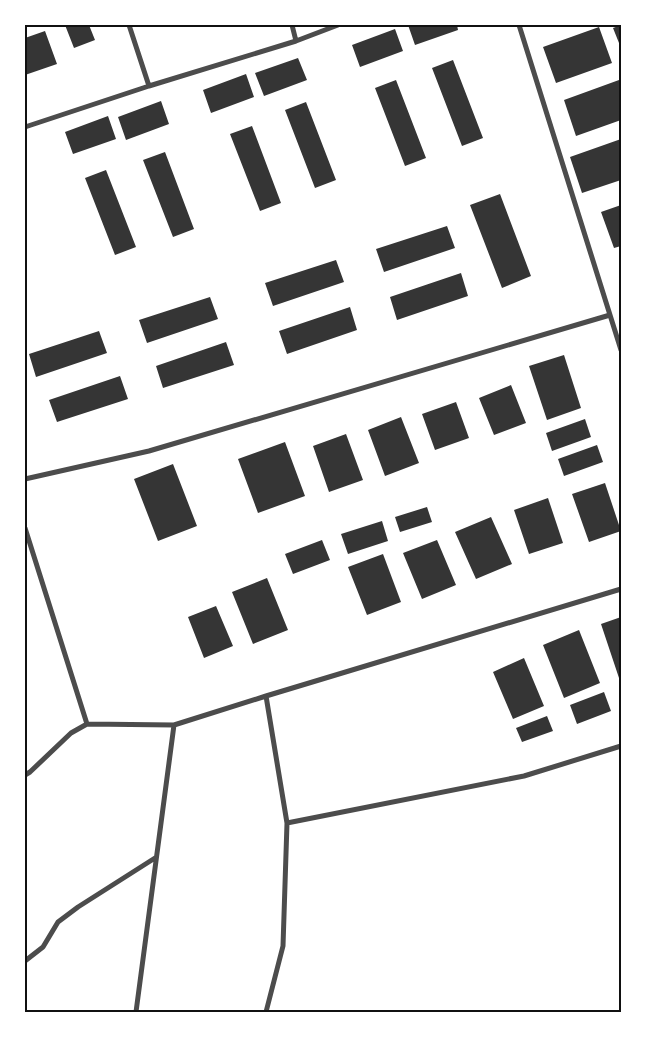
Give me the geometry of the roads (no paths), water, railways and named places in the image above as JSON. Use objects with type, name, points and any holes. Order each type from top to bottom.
[{"type":"street","points":[[129,25],[149,86]]},
{"type":"street","points":[[292,25],[296,41]]},
{"type":"street","points":[[25,127],[149,86],[296,41],[338,25]]},
{"type":"street","points":[[519,25],[621,350]]},
{"type":"street","points":[[25,479],[149,451],[610,316]]},
{"type":"street","points":[[25,528],[87,724]]},
{"type":"street","points":[[25,775],[72,733],[87,724],[174,725],[621,589]]},
{"type":"street","points":[[266,696],[287,823],[283,946],[266,1012]]},
{"type":"street","points":[[136,1012],[174,725]]},
{"type":"street","points":[[287,823],[524,776],[621,746]]},
{"type":"street","points":[[25,961],[43,947],[58,922],[78,907],[155,858]]}]
